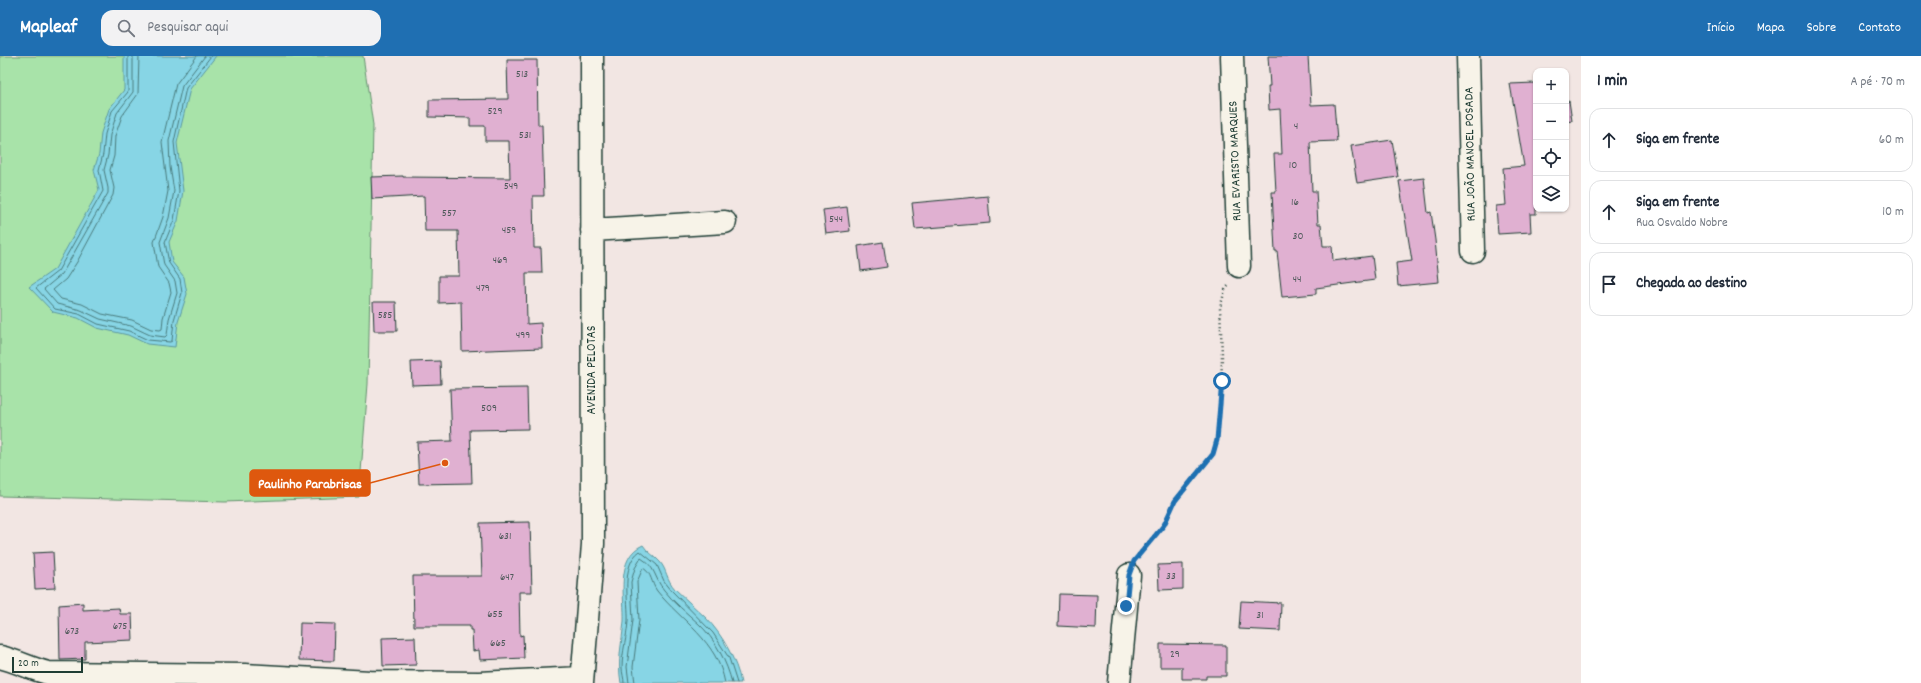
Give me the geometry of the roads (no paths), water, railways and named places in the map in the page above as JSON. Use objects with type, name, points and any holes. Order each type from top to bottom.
[{"type":"street","name":"AVENIDA PELOTAS","points":[[582,681],[593,544],[592,56]]},
{"type":"street","name":"RUA EVARISTO MARQUES","points":[[1232,56],[1239,266]]},
{"type":"street","name":"RUA JOÃO MANOEL POSADA","points":[[1468,56],[1473,251]]},
{"type":"street","points":[[592,230],[725,222]]},
{"type":"street","points":[[1119,683],[1129,575]]},
{"type":"street","points":[[0,657],[12,660],[32,669],[48,673],[245,675],[378,682],[479,683],[582,681]]},
{"type":"water","points":[[124,56],[216,56],[190,89],[177,143],[183,191],[178,221],[169,242],[172,262],[184,277],[187,294],[178,322],[175,347],[147,344],[128,335],[97,328],[78,318],[53,312],[29,287],[55,269],[99,190],[94,170],[99,154],[101,133],[109,109],[124,90]]},
{"type":"water","points":[[643,545],[662,565],[675,589],[712,624],[718,632],[728,648],[736,666],[741,683],[621,683],[620,660],[624,621],[623,579],[628,559],[634,551]]},
{"type":"place","name":"Paulinho Parabrisas","points":[[445,463]]}]
